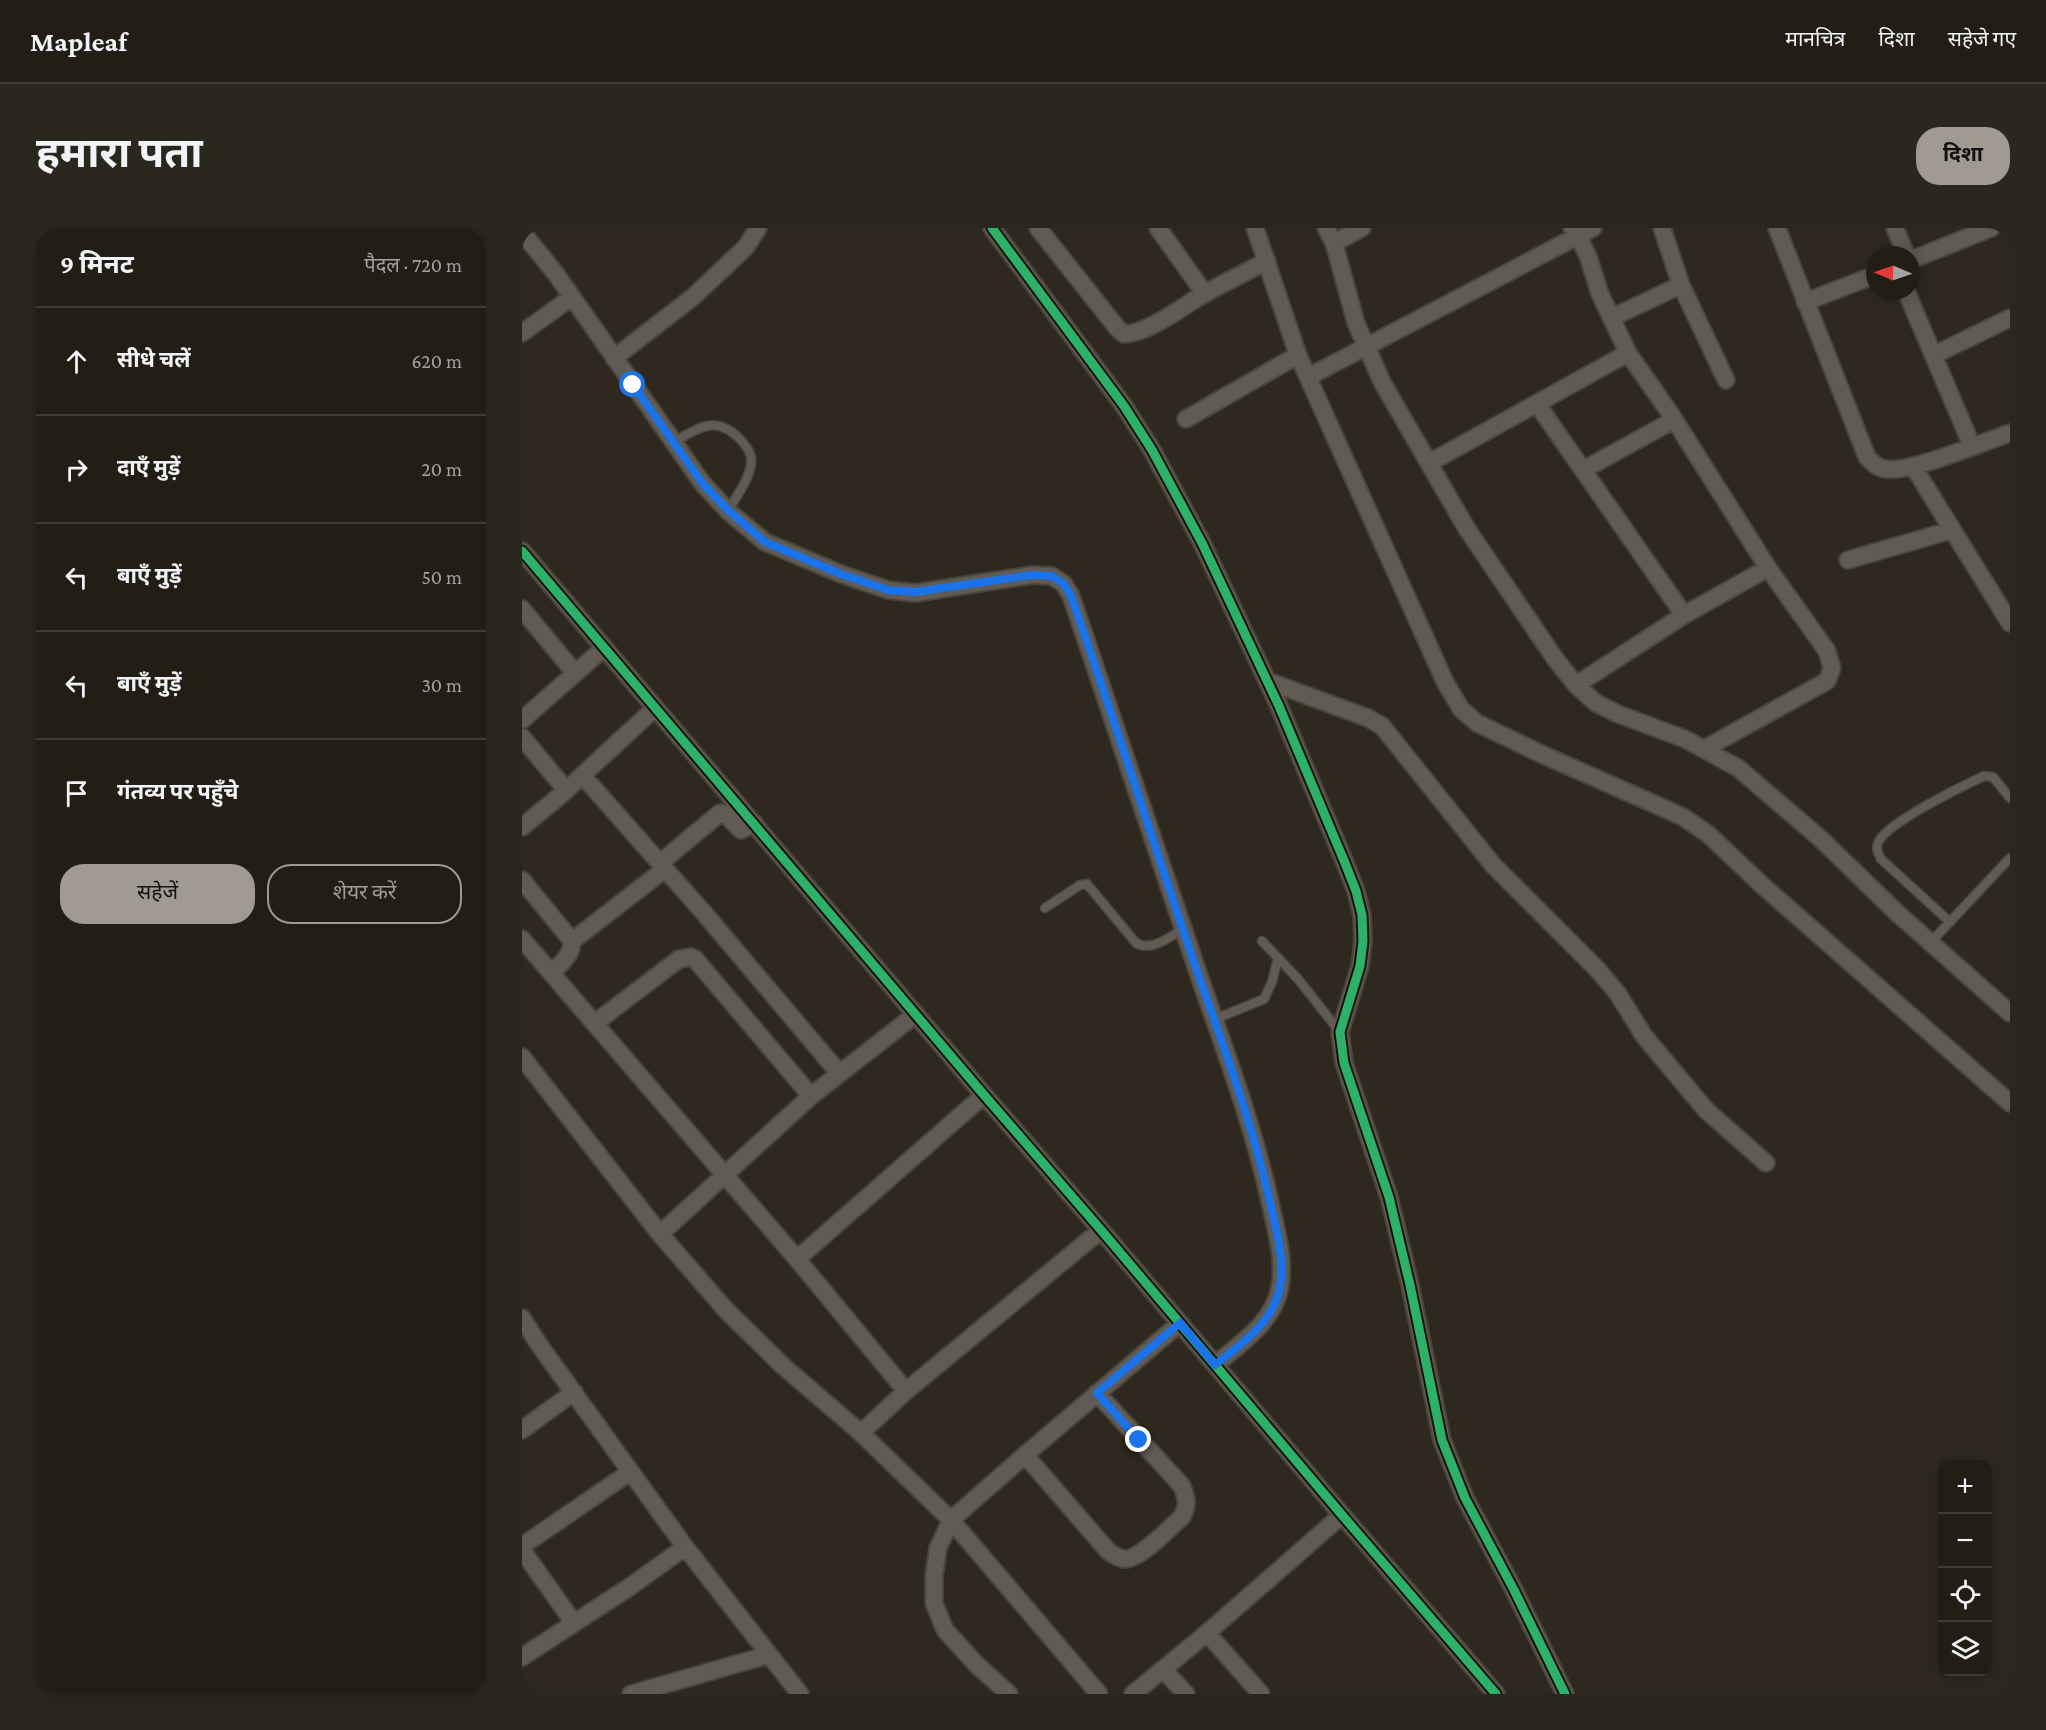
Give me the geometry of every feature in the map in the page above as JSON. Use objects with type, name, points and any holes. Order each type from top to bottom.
[{"type":"street","points":[[614,358],[693,297],[746,247],[758,228]]},
{"type":"street","points":[[992,228],[1124,406],[1152,450],[1202,543],[1267,681],[1356,891],[1362,915],[1363,941],[1360,966],[1340,1032],[1344,1063],[1389,1197],[1442,1440],[1465,1498],[1514,1590],[1565,1694]]},
{"type":"street","points":[[1158,228],[1205,294]]},
{"type":"street","points":[[1255,228],[1298,355],[1315,374],[1445,682],[1461,709],[1478,723],[1539,753],[1683,817],[1707,834],[2010,1103]]},
{"type":"street","points":[[1362,228],[1330,235],[1356,323],[1360,350],[1382,382],[1467,529],[1575,685],[1603,707],[1685,739],[1738,768],[1821,839],[1896,912],[2010,1013]]},
{"type":"street","points":[[1662,228],[1681,285],[1726,380]]},
{"type":"street","points":[[1777,228],[1868,457],[1874,464],[1886,470],[1913,466],[2010,433]]},
{"type":"street","points":[[1895,228],[1902,246]]},
{"type":"street","points":[[1920,256],[1991,228]]},
{"type":"street","points":[[1042,229],[1124,334],[1136,333],[1152,325],[1267,261]]},
{"type":"street","points":[[1315,374],[1581,231],[1600,294],[1628,353],[1674,420],[1768,568],[1827,651],[1832,668],[1831,676],[1827,681],[1704,749]]},
{"type":"street","points":[[522,232],[556,274],[703,484],[728,510],[765,542],[841,574],[888,590],[915,592],[1032,575],[1052,576],[1064,584],[1071,596],[1241,1094],[1263,1170],[1282,1264],[1280,1288],[1272,1311],[1257,1330],[1215,1365]]},
{"type":"street","points":[[1805,302],[1866,278]]},
{"type":"street","points":[[1611,318],[1681,285]]},
{"type":"street","points":[[522,333],[572,297]]},
{"type":"street","points":[[1910,300],[1972,446]]},
{"type":"street","points":[[1934,355],[1985,328],[2010,318]]},
{"type":"street","points":[[1429,463],[1628,353]]},
{"type":"street","points":[[1186,419],[1298,355]]},
{"type":"street","points":[[1536,404],[1684,615]]},
{"type":"street","points":[[1583,470],[1674,420]]},
{"type":"street","points":[[1913,466],[2010,623]]},
{"type":"street","points":[[1848,560],[1952,530]]},
{"type":"street","points":[[522,551],[1496,1694]]},
{"type":"street","points":[[1575,685],[1684,615],[1768,568]]},
{"type":"street","points":[[522,609],[575,673]]},
{"type":"street","points":[[522,720],[604,648]]},
{"type":"street","points":[[1267,681],[1368,718],[1382,726],[1493,865],[1598,970],[1618,994],[1644,1036],[1706,1110],[1766,1163]]},
{"type":"street","points":[[522,827],[655,708]]},
{"type":"street","points":[[522,737],[566,790]]},
{"type":"street","points":[[582,775],[840,1073]]},
{"type":"street","points":[[572,941],[662,866],[720,813],[726,815],[741,830],[754,823]]},
{"type":"street","points":[[522,880],[572,941],[573,947],[570,953],[552,974]]},
{"type":"street","points":[[522,939],[797,1259],[906,1391]]},
{"type":"street","points":[[595,1023],[679,959],[691,957],[811,1096]]},
{"type":"street","points":[[660,1234],[811,1096],[916,1014]]},
{"type":"street","points":[[522,1057],[660,1234],[725,1309],[783,1366],[861,1433],[951,1520],[1100,1694]]},
{"type":"street","points":[[797,1259],[984,1095]]},
{"type":"street","points":[[861,1433],[906,1391],[1101,1230]]},
{"type":"street","points":[[522,1318],[685,1547],[800,1694]]},
{"type":"street","points":[[1009,1694],[976,1664],[945,1630],[934,1603],[934,1576],[938,1548],[951,1520],[1180,1323]]},
{"type":"street","points":[[522,1430],[574,1392]]},
{"type":"street","points":[[1025,1455],[1108,1551],[1126,1559],[1137,1556],[1182,1517],[1186,1508],[1186,1496],[1182,1486],[1097,1393]]},
{"type":"street","points":[[574,1623],[522,1548],[630,1472]]},
{"type":"street","points":[[1133,1694],[1208,1633],[1342,1515]]},
{"type":"street","points":[[522,1657],[685,1547]]},
{"type":"street","points":[[1208,1633],[1261,1694]]},
{"type":"street","points":[[631,1694],[768,1655]]},
{"type":"street","points":[[1163,1669],[1186,1694]]},
{"type":"lane","points":[[673,442],[715,424],[730,429],[746,446],[750,454],[751,466],[728,510]]},
{"type":"lane","points":[[1950,922],[1881,859],[1877,849],[1879,840],[1905,818],[1984,776],[1993,777],[2010,798]]},
{"type":"lane","points":[[1930,943],[2010,858]]},
{"type":"lane","points":[[1045,908],[1080,885],[1087,884],[1136,943],[1141,946],[1154,945],[1184,929]]},
{"type":"lane","points":[[1262,941],[1298,979],[1340,1032]]},
{"type":"lane","points":[[1215,1019],[1264,999],[1272,982],[1278,958]]},
{"type":"cycle path","points":[[992,228],[1124,406],[1152,450],[1202,543],[1279,706],[1356,891],[1362,915],[1363,941],[1360,966],[1340,1032],[1344,1063],[1389,1197],[1442,1440],[1465,1498],[1514,1590],[1565,1694]]},
{"type":"cycle path","points":[[522,551],[1496,1694]]},
{"type":"route","points":[[633,385],[703,484],[728,510],[765,542],[841,574],[888,590],[915,592],[1032,575],[1052,576],[1064,584],[1071,596],[1195,965],[1241,1094],[1263,1170],[1282,1264],[1280,1288],[1272,1311],[1257,1330],[1215,1365],[1180,1323],[1097,1393],[1139,1440]]}]
